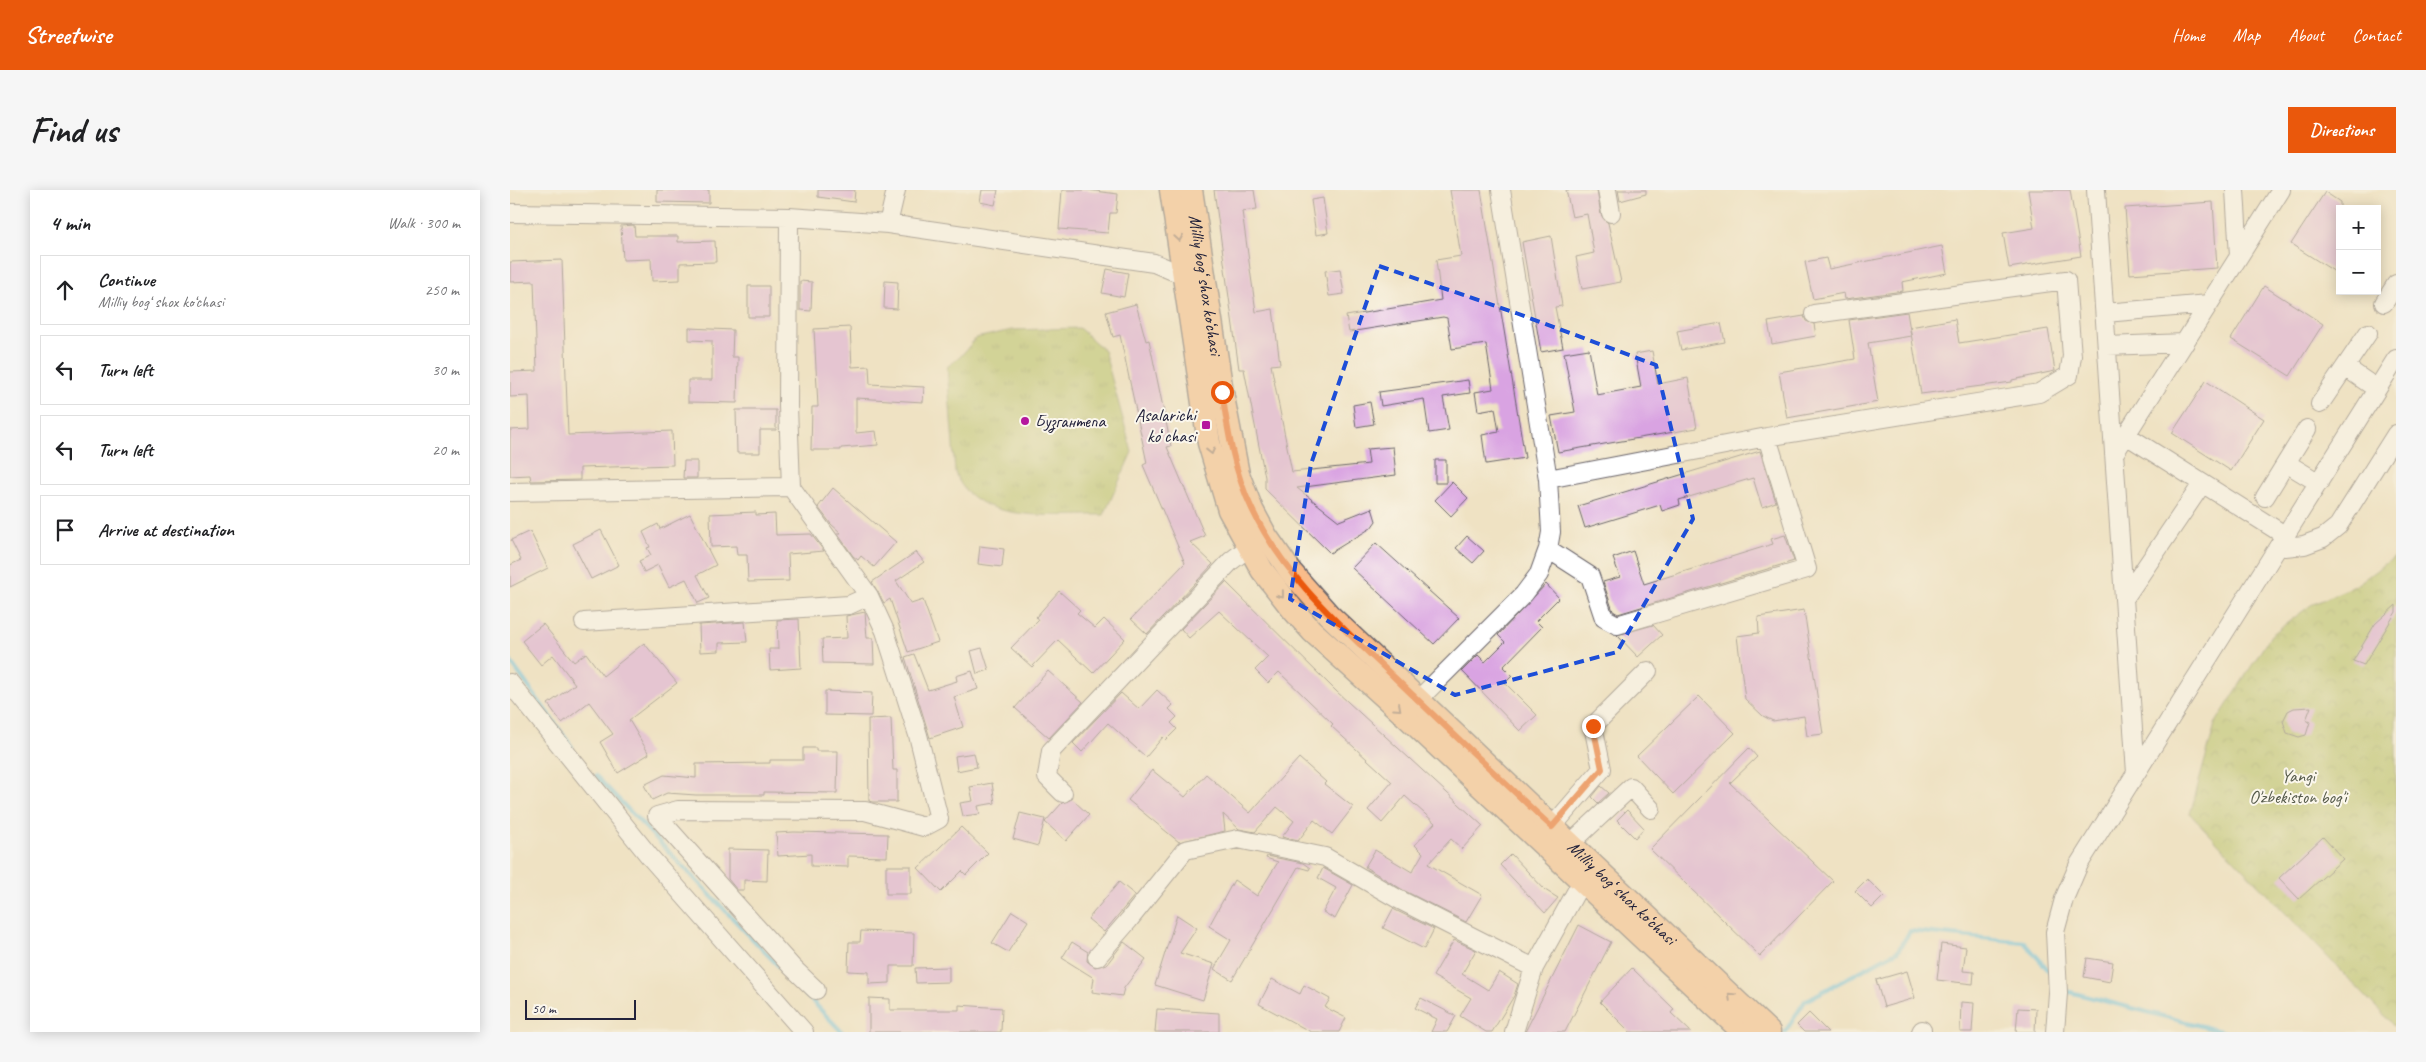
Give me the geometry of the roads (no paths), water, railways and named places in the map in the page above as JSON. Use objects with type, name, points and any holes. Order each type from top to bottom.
[{"type":"main road","name":"Milliy bog‘ shox ko‘chasi","points":[[1171,190],[1194,268],[1238,474],[1252,510],[1266,536],[1303,586],[1329,615],[1768,1031]]},
{"type":"main road","name":"Milliy bog‘ shox ko‘chasi","points":[[1191,190],[1194,268],[1209,443],[1226,502],[1248,548],[1278,591],[1312,630],[1414,723],[1743,1032]]},
{"type":"street","points":[[888,224],[896,190]]},
{"type":"street","points":[[1418,700],[1528,589],[1539,574],[1548,549],[1551,514],[1548,479],[1501,190]]},
{"type":"street","points":[[1607,190],[1611,212]]},
{"type":"street","points":[[2096,190],[2136,774]]},
{"type":"street","points":[[2234,190],[2239,256]]},
{"type":"street","points":[[2114,454],[2282,190]]},
{"type":"street","points":[[510,213],[789,217],[888,224],[1154,263],[1173,271],[1194,268]]},
{"type":"street","points":[[789,217],[788,406],[791,487],[868,596],[888,641],[918,735],[939,819],[924,827],[865,812],[678,810],[657,816],[786,960],[816,990]]},
{"type":"street","points":[[1548,479],[1767,437],[2039,393],[2069,375],[2072,356],[2066,280],[1814,314]]},
{"type":"street","points":[[2384,303],[2396,284]]},
{"type":"street","points":[[2105,312],[2209,304]]},
{"type":"street","points":[[2320,404],[2368,333]]},
{"type":"street","points":[[2107,346],[2185,343]]},
{"type":"street","points":[[2055,1032],[2058,993],[2055,932],[2064,899],[2079,864],[2396,359]]},
{"type":"street","points":[[2345,368],[2377,389]]},
{"type":"street","points":[[2265,497],[2307,429]]},
{"type":"street","points":[[2126,435],[2202,484],[2283,541],[2285,548],[2304,545],[2323,538],[2338,526],[2396,434]]},
{"type":"street","points":[[1548,549],[1590,576],[1604,618],[1617,625],[1807,569],[1767,437]]},
{"type":"street","points":[[2286,463],[2319,483]]},
{"type":"street","points":[[2124,599],[2202,484]]},
{"type":"street","points":[[510,492],[791,487]]},
{"type":"street","points":[[1063,792],[1047,778],[1051,751],[1232,561],[1248,548]]},
{"type":"street","points":[[584,622],[849,605],[868,596]]},
{"type":"street","points":[[1552,827],[1602,769],[1593,726],[1648,671]]},
{"type":"street","points":[[510,683],[650,857],[804,1032]]},
{"type":"street","points":[[1570,844],[1631,787],[1651,808]]},
{"type":"street","points":[[1097,956],[1129,920],[1185,850],[1238,839],[1325,857],[1398,898],[1534,968]]},
{"type":"street","points":[[1514,1032],[1534,968],[1582,882]]},
{"type":"waterway","points":[[510,661],[572,747]]},
{"type":"waterway","points":[[596,776],[842,1032]]},
{"type":"waterway","points":[[1785,1032],[1805,1001],[1898,951],[1910,931],[2024,942],[2051,973]]},
{"type":"waterway","points":[[2063,987],[2066,991],[2224,1032]]},
{"type":"place","name":"Бузгантепа","points":[[1025,421]]},
{"type":"place","name":"Asalarichi koʻchasi","points":[[1206,425]]},
{"type":"park label","name":"Yangi O'zbekiston bog'i","points":[[2298,786]]}]
